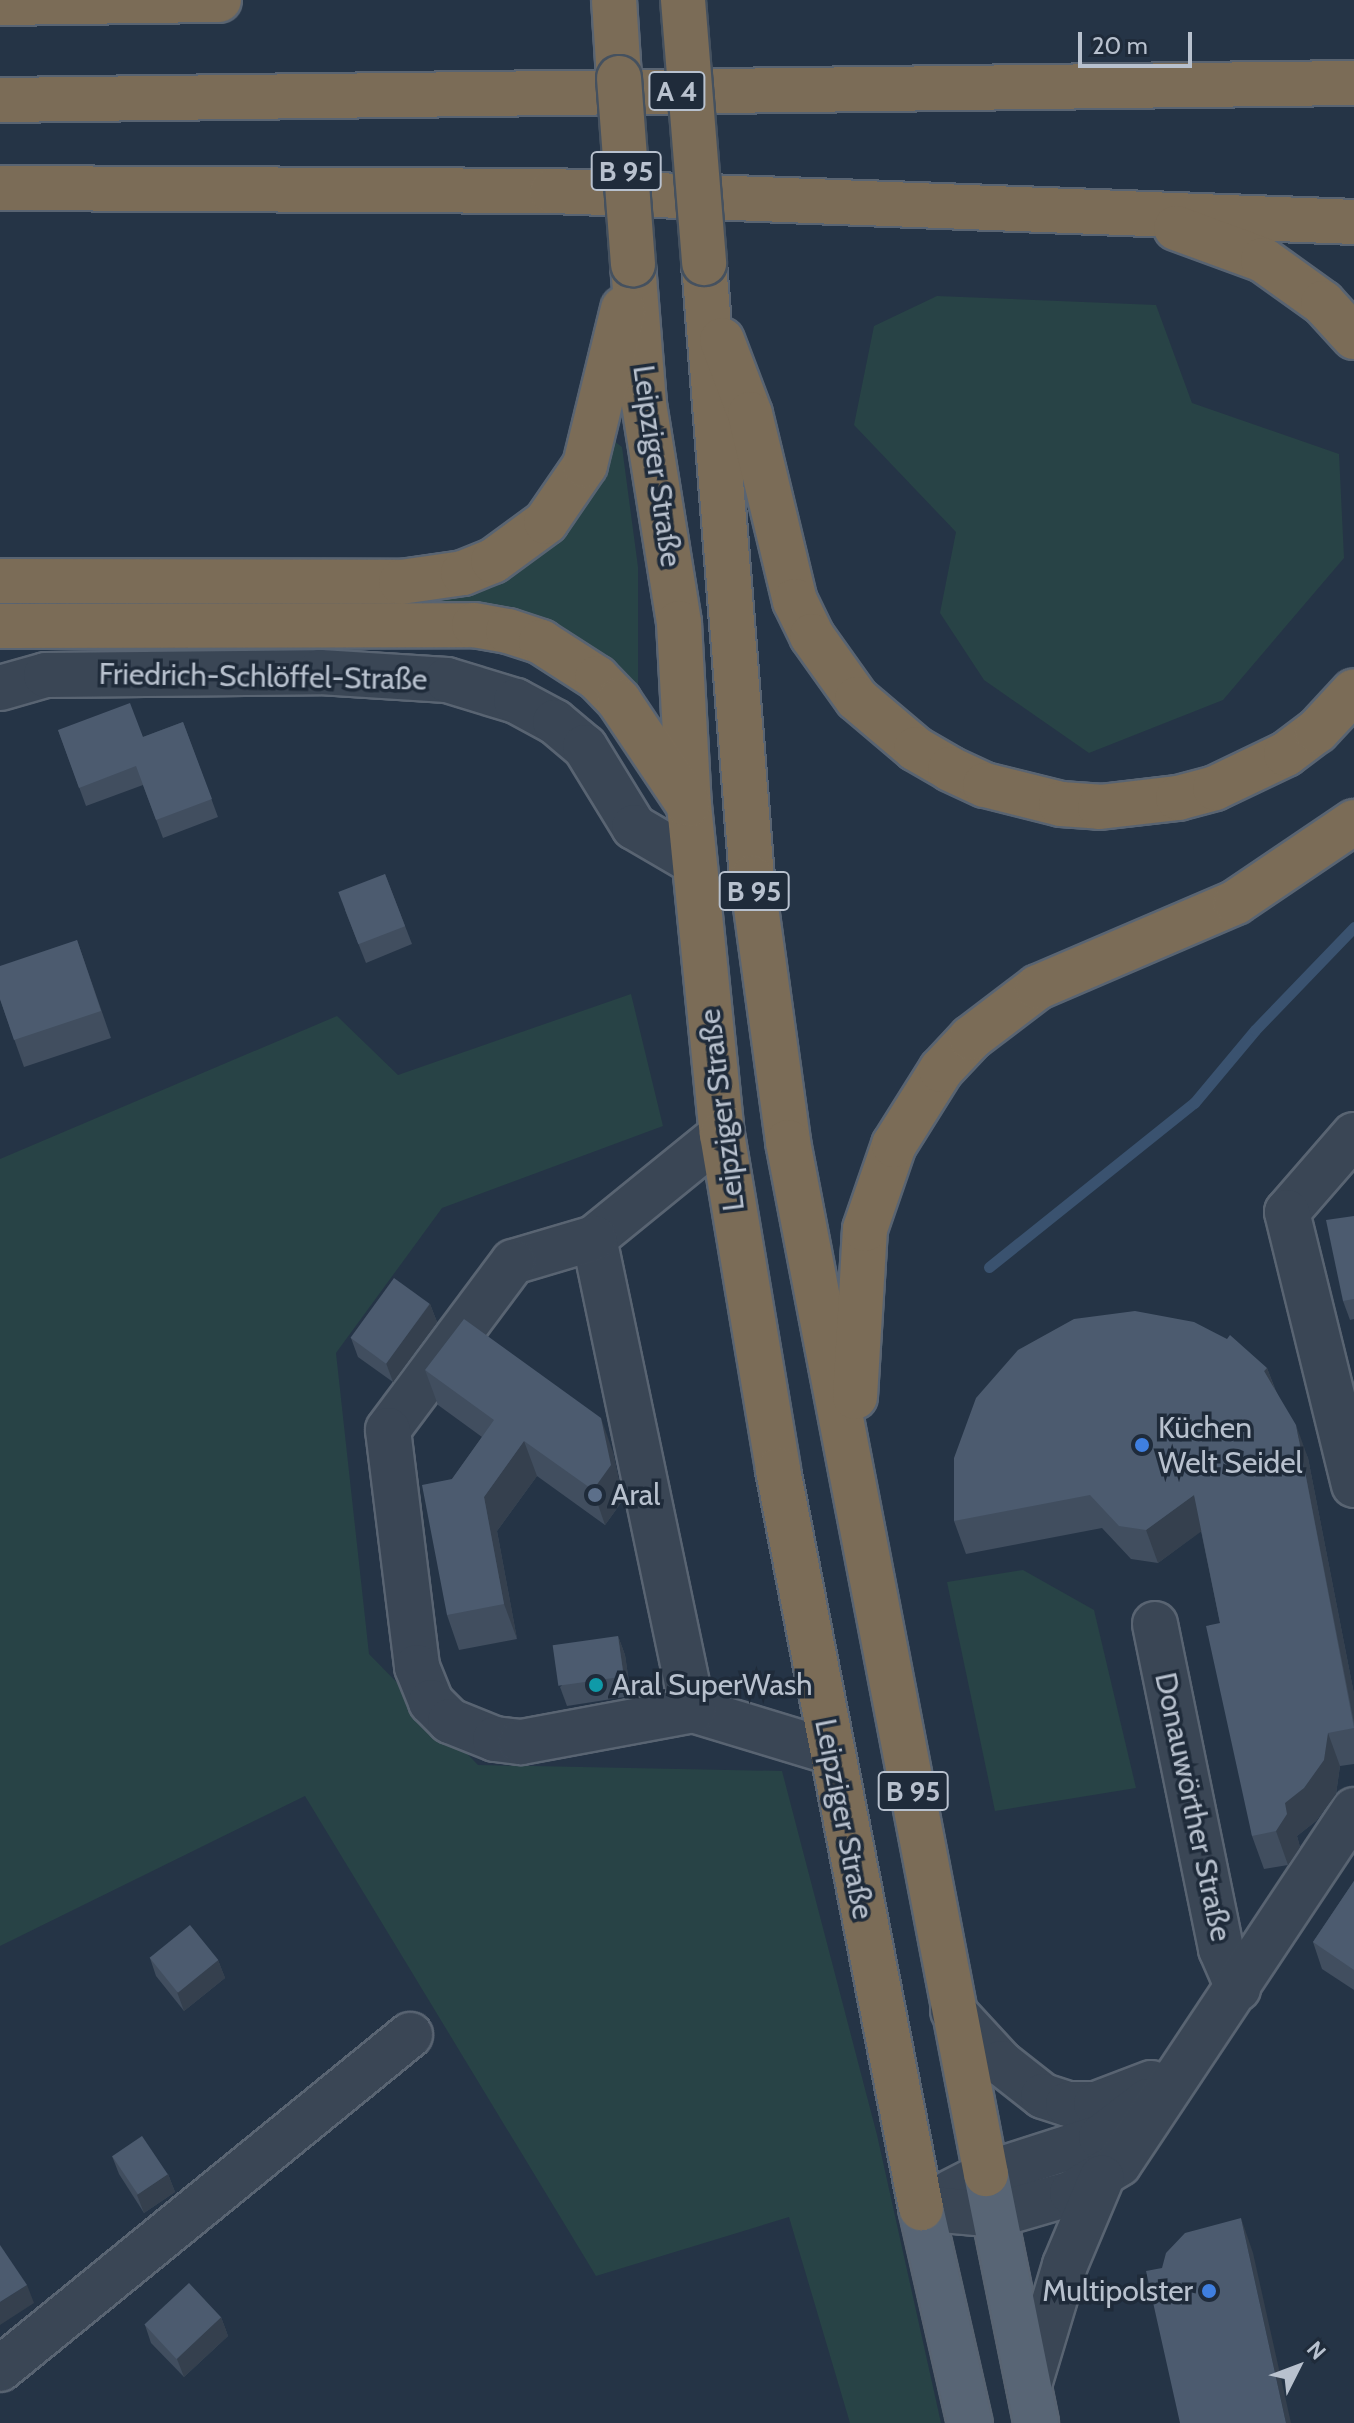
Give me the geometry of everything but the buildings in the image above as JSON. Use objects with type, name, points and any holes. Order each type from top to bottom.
[{"type":"highway","points":[[0,3],[219,0]]},
{"type":"highway","name":"Leipziger Straße","points":[[614,0],[644,404],[679,623],[689,805],[722,1134],[745,1289],[831,1752],[921,2208]]},
{"type":"highway","name":"Leipziger Straße","points":[[683,0],[752,878],[788,1142],[986,2174]]},
{"type":"highway","name":"A 4","points":[[0,100],[1354,83]]},
{"type":"highway","points":[[8,190],[552,191],[1354,222]]},
{"type":"highway","points":[[1141,214],[1263,260],[1323,303],[1354,337]]},
{"type":"highway","points":[[0,581],[401,582],[463,573],[493,561],[546,522],[585,465],[633,264]]},
{"type":"highway","points":[[705,280],[750,414],[795,601],[819,647],[857,699],[916,749],[950,769],[1023,796],[1100,807],[1139,805],[1215,788],[1252,773],[1317,731],[1354,691]]},
{"type":"highway","points":[[0,626],[474,625],[508,631],[541,642],[597,678],[689,805]]},
{"type":"highway","points":[[853,1480],[859,1273],[865,1229],[894,1145],[941,1070],[971,1038],[1038,987],[1236,902],[1314,854],[1354,822]]},
{"type":"main road","name":"Leipziger Straße","points":[[986,2174],[1032,2404]]},
{"type":"main road","name":"Leipziger Straße","points":[[921,2208],[970,2423]]},
{"type":"street","name":"Friedrich-Schlöffel-Straße","points":[[0,688],[46,675],[320,672],[447,680],[516,701],[555,722],[585,747],[634,827],[694,862]]},
{"type":"street","points":[[722,1134],[594,1238],[513,1262],[388,1430],[417,1667],[431,1702],[450,1721],[495,1739],[521,1742],[693,1710],[831,1752]]},
{"type":"street","points":[[1352,1463],[1287,1212],[1354,1135]]},
{"type":"street","points":[[594,1238],[693,1710]]},
{"type":"street","name":"Donauwörther Straße","points":[[1155,1624],[1221,1949],[1238,1988]]},
{"type":"street","name":"Donauwörther Straße","points":[[996,2215],[1040,2205],[1102,2177],[1136,2144],[1354,1810]]},
{"type":"street","points":[[953,2011],[1029,2087],[1068,2104],[1096,2104],[1183,2070]]},
{"type":"street","points":[[0,2369],[410,2035]]},
{"type":"street","name":"Donauwörther Straße","points":[[986,2174],[1101,2137],[1183,2070]]},
{"type":"street","points":[[921,2208],[986,2174]]},
{"type":"street","name":"Donauwörther Straße","points":[[1032,2404],[1065,2265],[1102,2177]]},
{"type":"street","points":[[921,2208],[996,2215]]},
{"type":"green space","points":[[937,296],[1156,305],[1192,403],[1339,454],[1344,558],[1223,700],[1089,753],[984,680],[940,613],[956,532],[854,425],[874,326]]},
{"type":"green space","points":[[614,441],[622,447],[638,567],[638,692],[425,605],[421,598],[512,571],[558,543],[590,498]]},
{"type":"green space","points":[[631,994],[663,1126],[442,1208],[336,1353],[369,1654],[478,1765],[782,1771],[877,2135],[941,2423],[850,2423],[789,2217],[596,2276],[305,1796],[0,1946],[0,1159],[337,1016],[398,1075]]},
{"type":"green space","points":[[1023,1570],[1094,1610],[1136,1788],[995,1811],[947,1582]]},
{"type":"waterway","points":[[989,1267],[1194,1103],[1255,1030],[1354,927]]},
{"type":"place","name":"Küchen Welt Seidel","points":[[1142,1445]]},
{"type":"place","name":"Aral","points":[[595,1495]]},
{"type":"place","name":"Aral SuperWash","points":[[596,1685]]},
{"type":"place","name":"Multipolster","points":[[1209,2291]]}]
